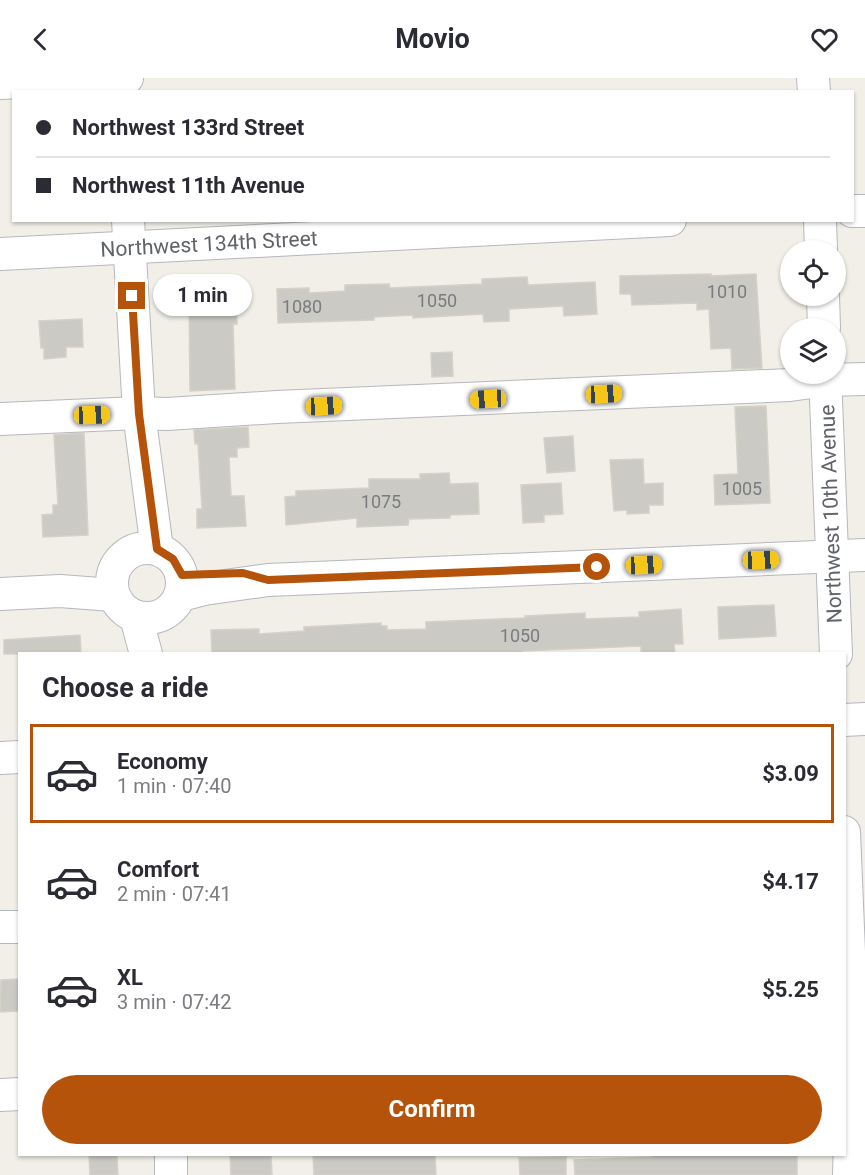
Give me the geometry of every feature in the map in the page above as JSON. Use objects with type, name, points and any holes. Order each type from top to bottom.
[{"type":"street","points":[[0,83],[127,78]]},
{"type":"street","name":"Northwest 134th Street","points":[[0,254],[129,235],[598,222]]},
{"type":"street","points":[[820,222],[821,240]]},
{"type":"street","points":[[129,235],[139,414],[146,476],[145,550]]},
{"type":"street","points":[[846,378],[865,379]]},
{"type":"street","points":[[0,419],[167,414],[794,384]]},
{"type":"street","name":"Northwest 10th Avenue","points":[[826,384],[836,652]]},
{"type":"street","points":[[145,550],[173,559],[182,585],[176,604],[168,612],[147,617],[126,612],[118,604],[113,586],[116,566],[124,557],[145,550]]},
{"type":"street","points":[[182,585],[243,573],[268,580],[865,555]]},
{"type":"street","points":[[0,594],[60,591],[71,582],[113,586]]},
{"type":"street","points":[[146,652],[147,617]]},
{"type":"street","points":[[147,617],[151,652]]},
{"type":"street","points":[[846,720],[865,719]]},
{"type":"street","points":[[0,758],[18,757]]},
{"type":"street","points":[[846,846],[852,887],[854,1057],[861,1131],[850,1142],[849,1175]]},
{"type":"street","points":[[0,927],[18,927]]},
{"type":"street","points":[[0,1095],[18,1094]]},
{"type":"street","points":[[171,1156],[171,1175]]},
{"type":"building","points":[[711,274],[711,276],[756,274],[762,368],[732,369],[731,348],[711,349],[709,309],[697,310],[697,303],[632,305],[631,294],[620,294],[620,276]]},
{"type":"building","points":[[527,277],[528,285],[595,282],[597,314],[564,316],[563,306],[509,309],[509,321],[484,322],[483,314],[413,318],[413,315],[374,317],[374,320],[278,323],[277,289],[309,288],[309,293],[345,291],[345,285],[389,284],[390,288],[482,284],[482,279]]},
{"type":"building","points":[[203,291],[221,291],[221,297],[236,296],[237,324],[233,324],[235,389],[190,391],[189,297],[203,297]]},
{"type":"building","points":[[82,319],[83,347],[66,347],[66,357],[44,359],[39,321]]},
{"type":"building","points":[[452,352],[453,376],[432,377],[431,353]]},
{"type":"building","points":[[766,406],[770,503],[715,505],[714,475],[738,474],[735,407]]},
{"type":"building","points":[[248,427],[249,447],[237,448],[237,457],[229,457],[231,496],[244,496],[246,526],[197,528],[197,509],[202,509],[198,444],[195,444],[194,430]]},
{"type":"building","points":[[84,433],[88,535],[43,537],[42,515],[53,514],[53,505],[58,505],[54,435]]},
{"type":"building","points":[[573,436],[575,471],[547,473],[544,438]]},
{"type":"building","points":[[643,459],[644,484],[663,483],[663,505],[649,505],[649,513],[627,514],[627,510],[614,511],[610,460]]},
{"type":"building","points":[[449,473],[450,484],[478,483],[479,514],[450,515],[450,518],[409,519],[408,525],[357,527],[357,518],[286,525],[285,497],[296,496],[296,491],[369,488],[369,479],[420,479],[420,474]]},
{"type":"building","points":[[561,483],[563,514],[544,515],[544,522],[523,523],[521,485]]},
{"type":"building","points":[[774,605],[776,636],[719,639],[718,607]]},
{"type":"building","points":[[681,609],[683,644],[674,644],[675,652],[641,652],[641,646],[522,652],[212,652],[211,630],[259,629],[259,634],[304,631],[304,627],[381,623],[381,626],[387,626],[387,630],[426,629],[426,622],[585,613],[585,619],[639,617],[639,612]]},
{"type":"building","points":[[80,635],[81,652],[4,654],[4,640]]},
{"type":"building","points":[[18,979],[18,1011],[0,1012],[1,980]]},
{"type":"building","points":[[89,1156],[117,1156],[118,1175],[90,1175]]},
{"type":"building","points":[[230,1156],[271,1156],[272,1175],[231,1175]]},
{"type":"building","points":[[313,1156],[435,1156],[436,1175],[314,1175]]},
{"type":"building","points":[[797,1156],[797,1175],[575,1175],[574,1160]]},
{"type":"building","points":[[566,1157],[566,1175],[520,1175],[519,1158]]},
{"type":"route","points":[[132,296],[139,414],[157,549],[173,559],[182,575],[243,573],[268,580],[597,567]]}]
